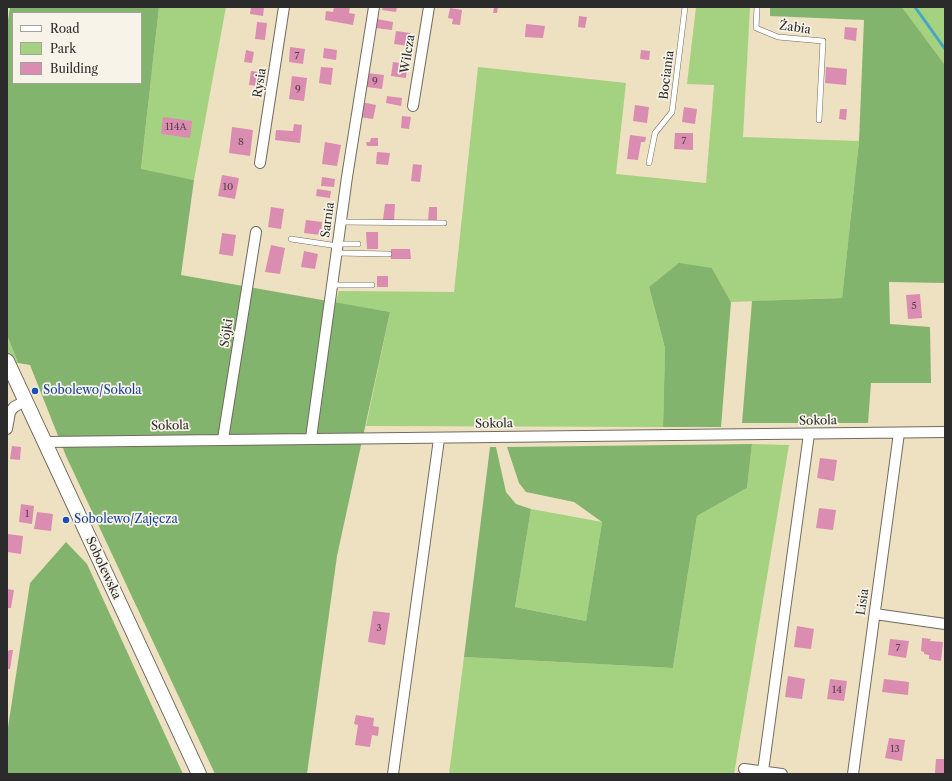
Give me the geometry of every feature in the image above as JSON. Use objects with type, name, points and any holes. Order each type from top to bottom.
[{"type":"street","name":"Rysia","points":[[260,163],[284,7]]},
{"type":"street","name":"Sarnia","points":[[311,438],[337,248],[374,7]]},
{"type":"street","name":"Wilcza","points":[[413,106],[429,7]]},
{"type":"street","name":"Sójki","points":[[223,439],[256,232]]},
{"type":"street","name":"Sobolewska","points":[[9,370],[25,401],[199,774]]},
{"type":"street","points":[[7,429],[10,412],[14,407],[25,401]]},
{"type":"street","name":"Sokola","points":[[44,442],[311,438],[439,439],[945,432]]},
{"type":"street","name":"Lisia","points":[[853,774],[899,433]]},
{"type":"street","points":[[763,771],[809,434]]},
{"type":"street","points":[[393,774],[439,439]]},
{"type":"street","points":[[874,614],[945,624]]},
{"type":"street","points":[[744,769],[782,774]]},
{"type":"lane","name":"Bociania","points":[[649,163],[655,133],[672,112],[685,7]]},
{"type":"lane","name":"Żabia","points":[[757,7],[756,28],[778,37],[823,42],[819,120]]},
{"type":"lane","points":[[341,222],[444,223]]},
{"type":"lane","points":[[291,239],[337,248],[389,254]]},
{"type":"lane","points":[[337,248],[358,244]]},
{"type":"lane","points":[[332,285],[372,285]]},
{"type":"green space","points":[[10,7],[159,7],[141,169],[194,180],[181,275],[390,312],[337,556],[307,774],[215,774],[66,456],[30,365],[18,363],[7,335],[7,27]]},
{"type":"green space","points":[[159,7],[226,7],[194,180],[141,170]]},
{"type":"green space","points":[[696,7],[750,7],[743,137],[859,141],[842,298],[731,302],[712,268],[649,287],[665,348],[663,427],[366,426],[390,312],[335,303],[339,291],[454,292],[478,67],[626,83],[616,174],[706,183],[714,85],[687,84]]},
{"type":"green space","points":[[770,7],[902,7],[945,65],[945,283],[889,282],[890,324],[930,327],[931,383],[871,383],[868,423],[742,423],[752,301],[842,298],[859,141],[864,20],[770,16]]},
{"type":"green space","points":[[902,7],[945,7],[945,65]]},
{"type":"green space","points":[[679,263],[712,268],[731,302],[721,427],[663,427],[665,348],[649,287]]},
{"type":"green space","points":[[7,335],[18,363],[7,366]]},
{"type":"green space","points":[[752,444],[789,445],[734,774],[449,774],[464,657],[673,668],[697,516],[747,488]]},
{"type":"green space","points":[[752,444],[747,488],[697,516],[673,668],[464,657],[490,447],[496,447],[506,492],[516,504],[531,509],[515,607],[586,621],[602,522],[574,502],[526,492],[519,483],[507,447]]},
{"type":"green space","points":[[531,509],[602,522],[586,621],[515,607]]},
{"type":"green space","points":[[66,542],[87,564],[183,774],[7,774],[7,734],[30,583]]},
{"type":"building","points":[[251,7],[264,7],[263,16],[250,14]]},
{"type":"building","points":[[334,7],[350,7],[349,13],[355,14],[353,25],[325,20],[326,11],[333,12]]},
{"type":"building","points":[[383,7],[397,7],[396,12],[382,10]]},
{"type":"building","points":[[494,7],[498,7],[497,13],[493,13]]},
{"type":"building","points":[[450,8],[462,10],[460,25],[452,24],[453,19],[448,18]]},
{"type":"building","points":[[579,16],[587,17],[585,28],[578,27]]},
{"type":"building","points":[[377,19],[393,22],[392,30],[375,28]]},
{"type":"building","points":[[257,22],[267,23],[265,40],[255,39]]},
{"type":"building","points":[[526,24],[545,26],[543,38],[525,37]]},
{"type":"building","points":[[845,27],[857,28],[856,41],[844,39]]},
{"type":"building","points":[[396,31],[410,33],[409,46],[394,44]]},
{"type":"building","points":[[290,47],[305,49],[303,64],[289,62]]},
{"type":"building","points":[[324,48],[337,50],[336,60],[323,58]]},
{"type":"building","points":[[246,50],[254,52],[252,63],[244,62]]},
{"type":"building","points":[[641,50],[650,51],[649,60],[640,59]]},
{"type":"building","points":[[393,62],[407,64],[406,78],[391,76]]},
{"type":"building","points":[[321,67],[333,68],[331,85],[319,83]]},
{"type":"building","points":[[826,67],[847,69],[846,85],[825,83]]},
{"type":"building","points":[[251,71],[259,72],[258,86],[249,85]]},
{"type":"building","points":[[368,73],[384,75],[382,89],[367,87]]},
{"type":"building","points":[[292,76],[307,78],[304,101],[289,99]]},
{"type":"building","points":[[387,96],[402,98],[401,106],[386,103]]},
{"type":"building","points":[[361,102],[376,105],[373,119],[359,117]]},
{"type":"building","points":[[635,105],[649,107],[647,123],[633,121]]},
{"type":"building","points":[[684,107],[697,109],[695,124],[682,122]]},
{"type":"building","points":[[840,109],[847,109],[846,120],[839,119]]},
{"type":"building","points":[[402,116],[411,117],[409,129],[401,128]]},
{"type":"building","points":[[163,117],[192,121],[190,138],[161,134]]},
{"type":"building","points":[[294,124],[302,125],[300,143],[275,140],[276,130],[293,131]]},
{"type":"building","points":[[232,127],[253,130],[250,156],[229,153]]},
{"type":"building","points":[[675,133],[693,133],[693,150],[674,149]]},
{"type":"building","points":[[630,135],[646,137],[645,142],[641,142],[638,160],[627,159]]},
{"type":"building","points":[[371,138],[378,138],[378,146],[367,146],[366,142],[370,142]]},
{"type":"building","points":[[325,142],[341,145],[337,166],[322,164]]},
{"type":"building","points":[[377,152],[390,153],[388,165],[376,164]]},
{"type":"building","points":[[413,164],[422,165],[420,182],[411,181]]},
{"type":"building","points":[[222,175],[239,178],[235,199],[218,196]]},
{"type":"building","points":[[322,177],[335,179],[334,187],[321,186]]},
{"type":"building","points":[[317,189],[331,191],[330,198],[316,196]]},
{"type":"building","points":[[385,204],[395,204],[394,221],[383,220]]},
{"type":"building","points":[[271,207],[284,209],[281,229],[268,227]]},
{"type":"building","points":[[429,207],[437,207],[437,222],[428,222]]},
{"type":"building","points":[[306,220],[322,222],[321,235],[304,233]]},
{"type":"building","points":[[366,232],[378,232],[378,249],[367,249]]},
{"type":"building","points":[[222,233],[236,235],[233,256],[219,254]]},
{"type":"building","points":[[271,245],[285,248],[280,274],[265,272]]},
{"type":"building","points":[[391,249],[410,249],[411,259],[391,259]]},
{"type":"building","points":[[304,251],[318,254],[315,269],[301,267]]},
{"type":"building","points":[[377,276],[388,276],[388,287],[377,287]]},
{"type":"building","points":[[920,294],[922,318],[908,319],[906,295]]},
{"type":"building","points":[[12,446],[21,447],[20,460],[10,459]]},
{"type":"building","points":[[820,458],[837,460],[834,481],[817,478]]},
{"type":"building","points":[[21,504],[34,506],[32,524],[19,522]]},
{"type":"building","points":[[819,508],[836,510],[833,530],[816,528]]},
{"type":"building","points":[[37,512],[53,514],[51,531],[34,529]]},
{"type":"building","points":[[8,534],[23,536],[21,554],[7,552]]},
{"type":"building","points":[[7,589],[14,590],[11,608],[7,608]]},
{"type":"building","points":[[373,611],[390,613],[385,645],[368,642]]},
{"type":"building","points":[[797,626],[814,629],[811,649],[794,647]]},
{"type":"building","points":[[922,638],[931,639],[930,641],[943,642],[941,661],[929,659],[929,655],[924,654],[924,652],[921,651]]},
{"type":"building","points":[[890,639],[909,641],[906,658],[888,655]]},
{"type":"building","points":[[9,650],[13,650],[10,669],[7,669],[7,653]]},
{"type":"building","points":[[788,676],[805,679],[802,699],[785,697]]},
{"type":"building","points":[[830,679],[847,681],[844,701],[827,699]]},
{"type":"building","points":[[884,679],[909,682],[908,695],[882,692]]},
{"type":"building","points":[[356,715],[374,718],[373,726],[379,727],[378,736],[372,735],[370,747],[355,745],[358,725],[354,724]]},
{"type":"building","points":[[889,738],[905,740],[902,761],[885,758]]},
{"type":"building","points":[[936,759],[944,759],[945,774],[935,773]]},
{"type":"waterway","points":[[915,7],[945,49]]},
{"type":"place","name":"Sobolewo/Sokola","points":[[35,391]]},
{"type":"place","name":"Sobolewo/Zajęcza","points":[[66,520]]}]
